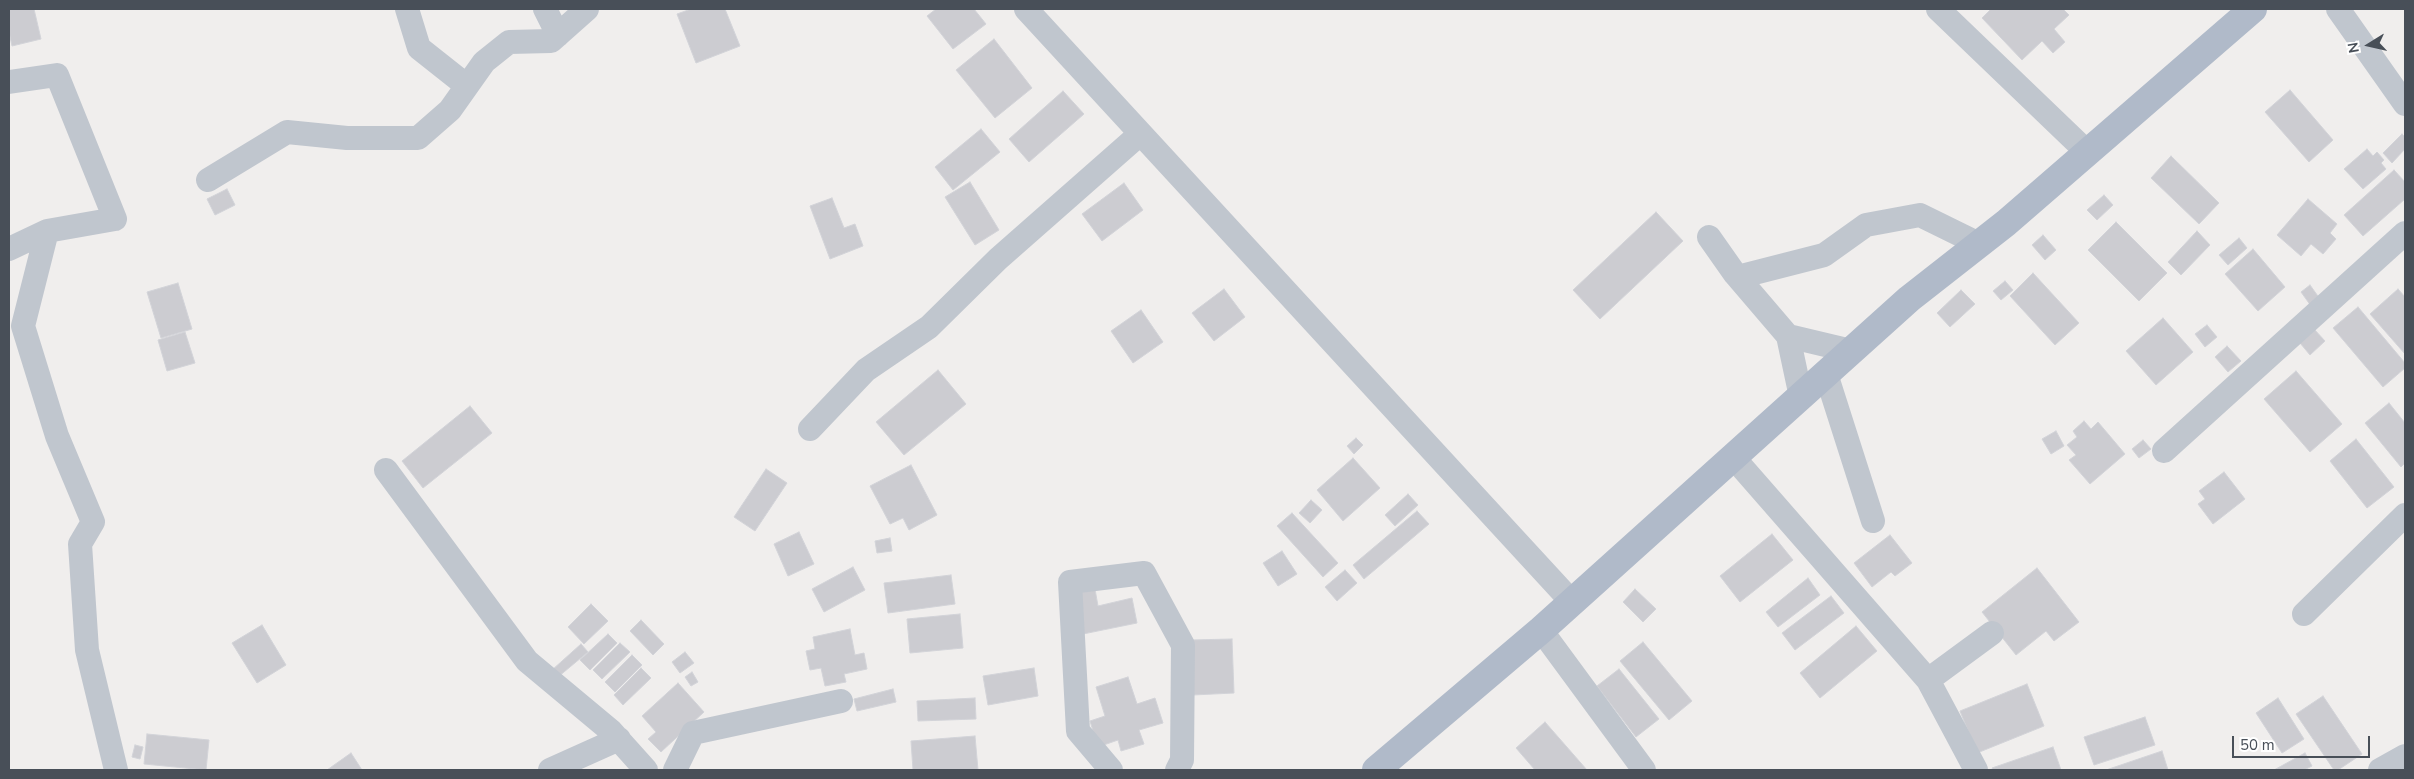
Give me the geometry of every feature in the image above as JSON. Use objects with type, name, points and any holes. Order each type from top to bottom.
[{"type":"main road","points":[[1376,770],[1541,630],[1910,299],[1979,244],[2087,152],[2241,13]]},
{"type":"street","points":[[407,9],[419,48],[467,86]]},
{"type":"street","points":[[545,9],[558,34]]},
{"type":"street","points":[[208,180],[287,132],[347,138],[418,138],[450,110],[484,62],[509,42],[551,41],[587,9]]},
{"type":"street","points":[[1026,9],[1572,602]]},
{"type":"street","points":[[1938,9],[2087,152]]},
{"type":"street","points":[[2338,9],[2405,104]]},
{"type":"street","points":[[9,82],[57,75],[115,218],[47,231],[9,249]]},
{"type":"street","points":[[810,428],[866,370],[929,326],[998,259],[1140,134]]},
{"type":"street","points":[[1738,277],[1824,255],[1866,225],[1920,215],[1979,244]]},
{"type":"street","points":[[47,231],[23,326],[57,436],[93,522],[80,544],[87,650],[116,770]]},
{"type":"street","points":[[2164,451],[2405,232]]},
{"type":"street","points":[[1709,237],[1738,277],[1788,336],[1801,397]]},
{"type":"street","points":[[1788,336],[1852,351]]},
{"type":"street","points":[[1826,374],[1873,520]]},
{"type":"street","points":[[1733,457],[1928,680],[1976,770]]},
{"type":"street","points":[[386,470],[527,661],[618,739],[646,770]]},
{"type":"street","points":[[2304,614],[2405,515]]},
{"type":"street","points":[[1111,770],[1078,731],[1070,582],[1144,573],[1183,645],[1182,760],[1177,770]]},
{"type":"street","points":[[1541,630],[1644,770]]},
{"type":"street","points":[[1928,680],[1992,633]]},
{"type":"street","points":[[675,770],[693,733],[841,702]]},
{"type":"street","points":[[550,770],[618,739]]},
{"type":"street","points":[[2380,770],[2405,756]]},
{"type":"building","points":[[9,9],[34,9],[41,39],[12,46],[9,32]]},
{"type":"building","points":[[691,9],[725,9],[740,46],[696,63],[677,14]]},
{"type":"building","points":[[936,9],[974,9],[986,24],[953,49],[927,16]]},
{"type":"building","points":[[1991,9],[2063,9],[2069,15],[2054,29],[2065,42],[2053,53],[2042,41],[2022,60],[1982,18]]},
{"type":"building","points":[[994,39],[1032,88],[995,118],[956,70]]},
{"type":"building","points":[[2290,90],[2333,140],[2309,162],[2265,112]]},
{"type":"building","points":[[1063,91],[1084,114],[1029,162],[1009,139]]},
{"type":"building","points":[[981,129],[1000,152],[953,190],[935,167]]},
{"type":"building","points":[[2402,134],[2405,137],[2405,149],[2392,163],[2383,153]]},
{"type":"building","points":[[2367,149],[2373,156],[2377,152],[2384,160],[2381,163],[2386,169],[2363,189],[2344,169]]},
{"type":"building","points":[[2171,156],[2219,203],[2199,224],[2151,178]]},
{"type":"building","points":[[2394,170],[2405,182],[2405,199],[2363,236],[2344,215]]},
{"type":"building","points":[[970,182],[999,230],[975,245],[945,197]]},
{"type":"building","points":[[1124,183],[1143,210],[1102,241],[1082,214]]},
{"type":"building","points":[[227,189],[235,205],[215,215],[207,199]]},
{"type":"building","points":[[2104,195],[2113,205],[2097,220],[2087,210]]},
{"type":"building","points":[[832,198],[844,228],[855,224],[863,246],[830,259],[810,206]]},
{"type":"building","points":[[2308,199],[2337,224],[2330,233],[2336,239],[2323,254],[2311,244],[2301,256],[2277,235]]},
{"type":"building","points":[[1656,212],[1683,241],[1600,319],[1573,290]]},
{"type":"building","points":[[2116,222],[2167,273],[2139,301],[2088,250]]},
{"type":"building","points":[[2197,231],[2210,245],[2181,275],[2168,262]]},
{"type":"building","points":[[2043,235],[2056,250],[2045,260],[2032,245]]},
{"type":"building","points":[[2239,238],[2247,248],[2228,265],[2219,255]]},
{"type":"building","points":[[2253,249],[2285,287],[2258,311],[2225,274]]},
{"type":"building","points":[[2033,273],[2079,323],[2055,345],[2010,296]]},
{"type":"building","points":[[2005,281],[2013,290],[2001,300],[1993,291]]},
{"type":"building","points":[[178,283],[192,329],[161,338],[147,292]]},
{"type":"building","points":[[2310,285],[2320,299],[2311,306],[2301,292]]},
{"type":"building","points":[[1224,289],[1245,317],[1214,341],[1192,313]]},
{"type":"building","points":[[2398,289],[2405,297],[2405,354],[2370,314]]},
{"type":"building","points":[[1961,290],[1975,304],[1950,327],[1937,313]]},
{"type":"building","points":[[2358,307],[2405,363],[2405,368],[2383,387],[2333,328]]},
{"type":"building","points":[[1141,310],[1163,342],[1133,363],[1111,331]]},
{"type":"building","points":[[2163,318],[2193,352],[2156,385],[2126,351]]},
{"type":"building","points":[[2207,325],[2217,337],[2205,347],[2195,334]]},
{"type":"building","points":[[2314,329],[2325,341],[2310,355],[2300,343]]},
{"type":"building","points":[[185,332],[195,363],[167,371],[158,340]]},
{"type":"building","points":[[2227,346],[2241,361],[2228,372],[2215,357]]},
{"type":"building","points":[[938,370],[966,404],[904,455],[876,422]]},
{"type":"building","points":[[2296,371],[2342,424],[2310,452],[2264,399]]},
{"type":"building","points":[[2389,403],[2405,423],[2405,463],[2401,467],[2365,423]]},
{"type":"building","points":[[470,406],[492,433],[423,488],[402,461]]},
{"type":"building","points":[[2084,421],[2091,429],[2098,422],[2125,454],[2090,484],[2069,460],[2076,455],[2067,445],[2077,437],[2073,431]]},
{"type":"building","points":[[2056,431],[2064,446],[2051,454],[2042,439]]},
{"type":"building","points":[[1356,438],[1363,445],[1354,454],[1347,446]]},
{"type":"building","points":[[2356,439],[2394,487],[2367,508],[2330,461]]},
{"type":"building","points":[[2143,440],[2151,449],[2139,458],[2132,449]]},
{"type":"building","points":[[1353,458],[1380,488],[1343,521],[1317,490]]},
{"type":"building","points":[[911,465],[937,515],[909,530],[903,518],[890,524],[870,486]]},
{"type":"building","points":[[766,469],[787,483],[755,531],[734,517]]},
{"type":"building","points":[[2224,472],[2245,499],[2213,524],[2198,504],[2205,499],[2199,491]]},
{"type":"building","points":[[1408,494],[1418,505],[1395,526],[1385,515]]},
{"type":"building","points":[[1311,500],[1322,510],[1310,523],[1299,513]]},
{"type":"building","points":[[1417,511],[1429,524],[1364,579],[1353,565]]},
{"type":"building","points":[[1292,513],[1338,563],[1323,577],[1277,526]]},
{"type":"building","points":[[799,532],[814,564],[788,576],[774,544]]},
{"type":"building","points":[[1772,534],[1793,560],[1740,602],[1720,576]]},
{"type":"building","points":[[1890,535],[1912,563],[1895,576],[1891,572],[1872,587],[1854,563]]},
{"type":"building","points":[[890,538],[892,551],[877,553],[875,541]]},
{"type":"building","points":[[1282,551],[1297,574],[1278,586],[1263,563]]},
{"type":"building","points":[[853,567],[865,590],[824,612],[812,589]]},
{"type":"building","points":[[2037,568],[2079,622],[2054,641],[2046,631],[2016,655],[1982,612]]},
{"type":"building","points":[[1345,570],[1357,583],[1337,601],[1325,587]]},
{"type":"building","points":[[951,575],[955,604],[888,613],[884,583]]},
{"type":"building","points":[[1808,578],[1820,595],[1778,627],[1766,612]]},
{"type":"building","points":[[1095,589],[1098,606],[1132,598],[1137,623],[1083,634],[1074,593]]},
{"type":"building","points":[[1635,589],[1656,609],[1643,622],[1623,602]]},
{"type":"building","points":[[1831,596],[1844,613],[1795,650],[1782,633]]},
{"type":"building","points":[[591,604],[608,621],[584,644],[568,627]]},
{"type":"building","points":[[960,614],[963,648],[910,653],[907,619]]},
{"type":"building","points":[[641,620],[664,644],[653,655],[630,631]]},
{"type":"building","points":[[262,625],[286,665],[257,683],[232,643]]},
{"type":"building","points":[[1856,626],[1877,651],[1820,698],[1800,673]]},
{"type":"building","points":[[850,629],[855,655],[864,653],[867,669],[844,674],[846,682],[825,686],[821,668],[810,670],[806,651],[815,649],[813,637]]},
{"type":"building","points":[[608,634],[617,643],[590,670],[580,660]]},
{"type":"building","points":[[1232,639],[1234,693],[1193,695],[1191,640]]},
{"type":"building","points":[[1643,642],[1692,701],[1669,720],[1620,661]]},
{"type":"building","points":[[620,643],[630,652],[602,679],[593,670]]},
{"type":"building","points":[[581,644],[588,652],[558,677],[552,670]]},
{"type":"building","points":[[685,652],[694,663],[680,673],[672,662]]},
{"type":"building","points":[[632,655],[642,665],[615,692],[605,682]]},
{"type":"building","points":[[641,668],[651,678],[623,705],[614,695]]},
{"type":"building","points":[[1034,668],[1038,696],[988,705],[983,676]]},
{"type":"building","points":[[1619,669],[1659,719],[1636,737],[1597,686]]},
{"type":"building","points":[[692,672],[698,682],[691,686],[685,677]]},
{"type":"building","points":[[1128,677],[1137,704],[1155,698],[1163,723],[1139,730],[1144,744],[1121,751],[1118,740],[1098,747],[1090,721],[1105,716],[1096,687]]},
{"type":"building","points":[[678,683],[704,712],[661,752],[648,739],[656,732],[642,716]]},
{"type":"building","points":[[2027,684],[2044,726],[1977,753],[1960,711]]},
{"type":"building","points":[[893,689],[896,702],[857,711],[854,699]]},
{"type":"building","points":[[2323,696],[2362,754],[2338,770],[2334,770],[2296,714]]},
{"type":"building","points":[[975,698],[976,719],[918,721],[917,701]]},
{"type":"building","points":[[2278,698],[2304,739],[2282,753],[2256,713]]},
{"type":"building","points":[[2145,717],[2155,745],[2094,765],[2084,737]]},
{"type":"building","points":[[1545,722],[1587,770],[1535,770],[1516,748]]},
{"type":"building","points":[[147,734],[209,740],[206,770],[144,764]]},
{"type":"building","points":[[975,736],[978,770],[913,770],[911,741]]},
{"type":"building","points":[[135,745],[143,747],[140,759],[132,757]]},
{"type":"building","points":[[2053,747],[2061,770],[1993,770],[1992,768]]},
{"type":"building","points":[[2162,751],[2168,770],[2106,770]]},
{"type":"building","points":[[351,753],[362,770],[327,770]]},
{"type":"building","points":[[2305,753],[2312,766],[2304,770],[2274,770]]}]
